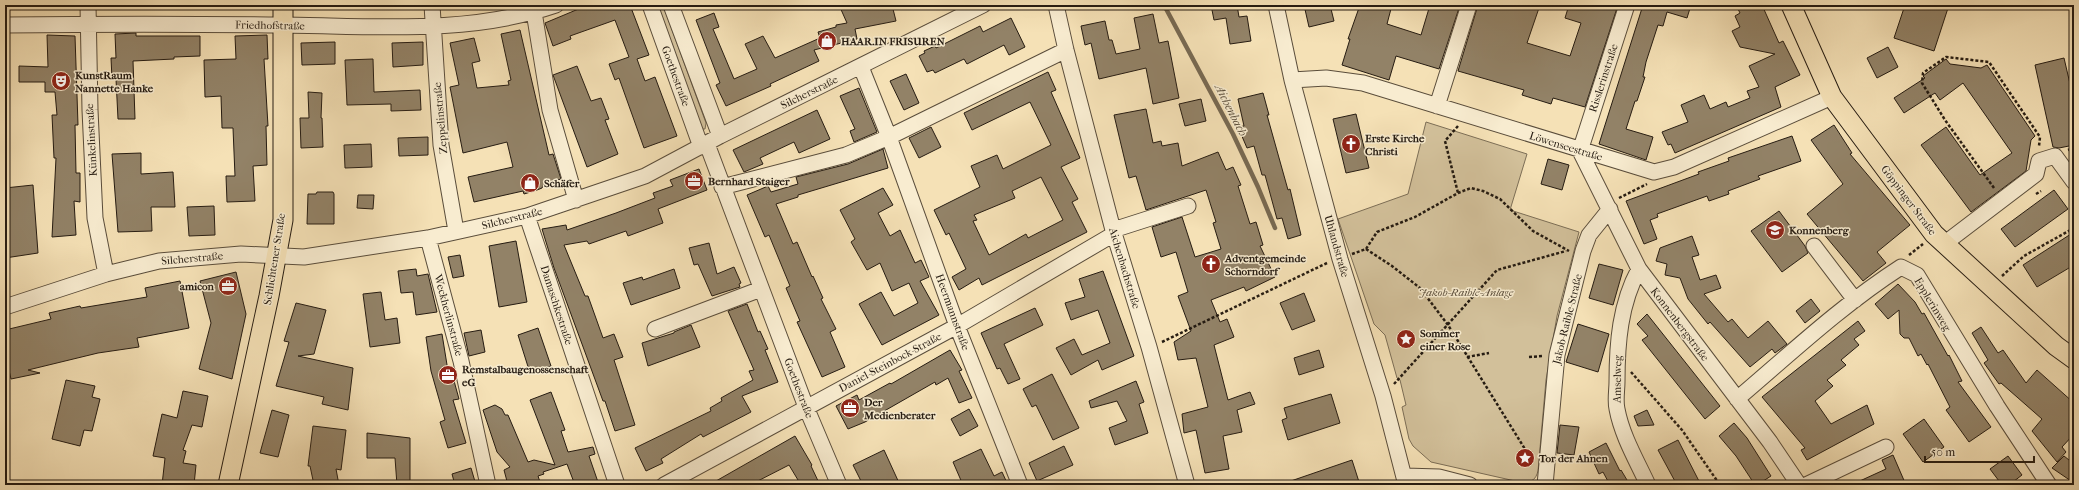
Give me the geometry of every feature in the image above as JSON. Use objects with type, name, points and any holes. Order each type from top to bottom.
[{"type":"main road","name":"Schlichtener Straße","points":[[228,485],[277,255],[283,220],[283,5]]},
{"type":"main road","name":"Göppinger Straße","points":[[1791,5],[1832,98],[1926,223],[1944,244],[2056,346],[2074,359]]},
{"type":"street","name":"Künkelinstraße","points":[[88,5],[90,110],[95,218],[106,274]]},
{"type":"street","name":"Zeppelinstraße","points":[[432,5],[441,145],[456,231]]},
{"type":"street","name":"Friedhofstraße","points":[[5,25],[283,25],[433,28],[492,21],[534,12],[556,5]]},
{"type":"street","name":"Goethestraße","points":[[650,5],[710,142]]},
{"type":"street","name":"Goethestraße","points":[[671,5],[722,188],[806,407],[839,485]]},
{"type":"street","name":"Silcherstraße","points":[[5,307],[106,274],[159,261],[241,254],[304,257],[428,238],[527,216],[645,176],[983,5]]},
{"type":"street","name":"Aichenbachstraße","points":[[1056,5],[1066,50],[1114,232],[1150,348],[1187,485]]},
{"type":"street","name":"Uhlandstraße","points":[[1276,5],[1292,80],[1340,259],[1383,396],[1406,480]]},
{"type":"street","points":[[1437,106],[1469,5]]},
{"type":"street","name":"Risslerinstraße","points":[[1580,151],[1626,5]]},
{"type":"street","points":[[534,12],[550,110],[576,200]]},
{"type":"street","points":[[722,188],[846,155],[889,137],[1066,50]]},
{"type":"street","name":"Heermannstraße","points":[[861,67],[889,137],[957,326],[1020,485]]},
{"type":"street","name":"Löwenseestraße","points":[[1292,80],[1326,78],[1363,83],[1580,151],[1654,172],[1674,167],[1832,98]]},
{"type":"street","name":"Konnenbergstraße","points":[[1580,151],[1639,269],[1770,442],[1799,485]]},
{"type":"street","points":[[1944,244],[2036,174],[2039,161],[2055,156],[2074,182]]},
{"type":"street","name":"Daniel-Steinbock-Straße","points":[[664,485],[957,326],[1114,232],[1188,206]]},
{"type":"street","name":"Jakob-Raible-Straße","points":[[1545,484],[1556,355],[1583,251],[1589,235],[1610,209]]},
{"type":"street","name":"Damaschkestraße","points":[[527,216],[617,485]]},
{"type":"street","name":"Weckherlinstraße","points":[[428,238],[461,361],[488,485]]},
{"type":"street","points":[[1814,246],[1855,300]]},
{"type":"street","name":"Epplerinweg","points":[[1736,399],[1855,300],[1901,266],[1917,275],[1988,393],[2049,485]]},
{"type":"street","name":"Amselweg","points":[[1639,269],[1630,285],[1620,325],[1617,359],[1617,408],[1626,440],[1648,485]]},
{"type":"street","points":[[654,330],[761,289]]},
{"type":"street","points":[[1806,485],[1886,447]]},
{"type":"street","points":[[1406,480],[1439,477],[1470,485]]},
{"type":"path","points":[[2003,200],[1945,120],[1922,83],[1923,73],[1946,57],[1989,62],[2040,137],[2039,161]]},
{"type":"path","points":[[2070,69],[2074,84]]},
{"type":"path","points":[[1445,141],[1458,193]]},
{"type":"path","points":[[1610,209],[1620,197],[1646,185],[1654,172]]},
{"type":"path","points":[[1150,348],[1319,266],[1366,249],[1377,232],[1415,217],[1458,193],[1471,188],[1483,191],[1500,199],[1533,231],[1567,251]]},
{"type":"path","points":[[2000,278],[2024,256],[2074,228]]},
{"type":"path","points":[[1366,249],[1392,266],[1420,288],[1448,325],[1545,484]]},
{"type":"path","points":[[1383,396],[1497,270],[1567,251],[1583,251]]},
{"type":"path","points":[[1467,357],[1489,353]]},
{"type":"path","points":[[1617,359],[1638,378],[1682,430],[1720,485]]},
{"type":"green space","points":[[654,5],[663,5],[706,123],[705,129],[701,129]]},
{"type":"green space","name":"Jakob-Raible-Anlage","points":[[1426,122],[1527,154],[1510,210],[1579,232],[1557,316],[1546,380],[1538,471],[1535,478],[1529,482],[1524,483],[1431,462],[1413,446],[1409,439],[1402,407],[1406,405],[1400,380],[1397,378],[1385,335],[1374,324],[1338,219],[1408,194]]},
{"type":"building","points":[[588,5],[630,5],[649,55],[637,59],[645,81],[655,77],[677,136],[644,148],[619,78],[615,80],[609,64],[629,57],[615,20],[570,36],[571,39],[553,46],[545,23]]},
{"type":"building","points":[[839,5],[892,5],[896,21],[855,29],[857,39],[814,50],[819,61],[770,84],[771,86],[726,106],[716,85],[720,83],[696,20],[714,13],[719,27],[713,29],[734,79],[757,69],[745,44],[763,36],[775,58],[820,38],[818,32],[836,27],[836,25],[847,23]]},
{"type":"building","points":[[1211,5],[1237,5],[1239,17],[1247,16],[1251,41],[1230,44],[1226,18],[1214,20]]},
{"type":"building","points":[[1304,5],[1330,5],[1334,21],[1309,27]]},
{"type":"building","points":[[1360,5],[1392,5],[1387,24],[1421,35],[1430,5],[1460,5],[1439,69],[1396,56],[1389,80],[1342,65],[1350,39],[1348,39]]},
{"type":"building","points":[[1478,5],[1540,5],[1527,43],[1570,56],[1581,23],[1565,18],[1569,5],[1618,5],[1585,107],[1553,98],[1551,104],[1522,95],[1524,90],[1458,71]]},
{"type":"building","points":[[1643,5],[1691,5],[1687,18],[1667,12],[1663,26],[1658,25],[1646,62],[1643,77],[1645,77],[1626,129],[1653,137],[1646,160],[1599,144]]},
{"type":"building","points":[[1736,5],[1762,5],[1779,43],[1783,41],[1800,75],[1775,87],[1781,107],[1675,153],[1671,144],[1668,145],[1662,132],[1688,122],[1681,105],[1704,95],[1710,109],[1726,102],[1728,107],[1750,98],[1747,91],[1759,87],[1749,66],[1775,54],[1740,47],[1732,31],[1740,27],[1735,16],[1740,13]]},
{"type":"building","points":[[1905,5],[1949,5],[1934,51],[1894,38]]},
{"type":"building","points":[[1153,14],[1159,43],[1168,41],[1179,98],[1153,104],[1146,68],[1099,79],[1091,43],[1085,45],[1081,26],[1105,21],[1109,40],[1112,40],[1116,54],[1140,49],[1134,18]]},
{"type":"building","points":[[1011,18],[1025,47],[1009,55],[1004,45],[967,64],[964,59],[935,73],[933,70],[927,72],[919,56],[925,53],[924,51],[935,46],[936,48],[980,26],[983,32]]},
{"type":"building","points":[[520,30],[549,155],[553,154],[561,179],[544,184],[542,188],[524,194],[523,191],[474,202],[468,177],[513,167],[507,142],[463,153],[450,87],[459,85],[450,43],[474,38],[480,61],[472,63],[477,88],[509,85],[508,81],[511,80],[501,34]]},
{"type":"building","points":[[136,33],[136,36],[200,36],[200,56],[133,61],[135,119],[118,119],[116,79],[112,79],[111,58],[116,58],[115,34]]},
{"type":"building","points":[[47,35],[75,36],[78,125],[75,125],[76,173],[80,173],[80,202],[74,201],[76,235],[52,237],[56,158],[54,158],[52,115],[57,115],[55,92],[45,92],[45,82],[19,82],[19,66],[48,67]]},
{"type":"building","points":[[267,35],[268,59],[264,59],[268,126],[266,126],[267,165],[253,166],[255,201],[227,202],[226,176],[235,176],[233,128],[222,128],[221,96],[205,97],[204,60],[236,59],[235,36]]},
{"type":"building","points":[[335,42],[335,64],[302,65],[301,43]]},
{"type":"building","points":[[423,42],[423,65],[393,67],[392,43]]},
{"type":"building","points":[[1888,47],[1898,67],[1877,78],[1867,58]]},
{"type":"building","points":[[2064,58],[2074,101],[2074,145],[2059,148],[2053,147],[2035,65]]},
{"type":"building","points":[[373,59],[374,92],[420,90],[421,110],[391,111],[391,104],[347,105],[345,60]]},
{"type":"building","points":[[1946,59],[1950,64],[1981,68],[1987,65],[2035,136],[2031,140],[2026,171],[1971,212],[1921,145],[1946,127],[1980,175],[2012,153],[1963,83],[1940,100],[1935,93],[1904,113],[1894,98],[1925,78],[1923,76]]},
{"type":"building","points":[[577,66],[591,101],[601,98],[609,119],[605,120],[618,154],[587,167],[553,75]]},
{"type":"building","points":[[1048,72],[1056,90],[1051,92],[1080,158],[1061,167],[1078,199],[1072,202],[1087,232],[982,285],[979,278],[959,290],[952,277],[966,269],[949,233],[946,235],[934,210],[980,187],[971,166],[997,155],[1003,169],[1051,145],[1030,102],[972,130],[964,113]],"holes":[[[1041,177],[1063,220],[1028,238],[1026,234],[989,255],[973,221],[977,220],[974,215],[1015,198],[1012,191]]]},
{"type":"building","points":[[906,74],[919,103],[904,110],[890,81]]},
{"type":"building","points":[[859,88],[877,132],[854,142],[850,131],[855,129],[840,96]]},
{"type":"building","points":[[308,92],[322,93],[321,118],[323,147],[301,148],[300,118],[309,118]]},
{"type":"building","points":[[1263,93],[1269,115],[1267,115],[1288,190],[1290,189],[1301,235],[1288,239],[1282,218],[1277,219],[1265,175],[1262,175],[1254,146],[1247,148],[1238,127],[1244,126],[1238,99]]},
{"type":"building","points":[[1201,99],[1206,121],[1185,126],[1179,104]]},
{"type":"building","points":[[1146,109],[1153,143],[1161,141],[1162,146],[1178,143],[1182,166],[1218,152],[1226,170],[1233,167],[1241,185],[1238,186],[1250,224],[1256,222],[1263,245],[1260,246],[1275,277],[1246,291],[1244,287],[1211,300],[1220,322],[1227,319],[1234,337],[1214,345],[1228,400],[1250,392],[1255,404],[1237,410],[1242,432],[1223,436],[1229,469],[1205,473],[1196,430],[1184,433],[1182,414],[1208,407],[1196,358],[1178,360],[1174,342],[1191,331],[1178,296],[1188,292],[1176,252],[1161,257],[1152,227],[1182,217],[1195,257],[1221,249],[1213,223],[1216,222],[1206,190],[1146,210],[1136,176],[1129,178],[1114,115]]},
{"type":"building","points":[[817,110],[830,139],[799,153],[794,142],[760,158],[763,164],[744,172],[733,150]]},
{"type":"building","name":"Erste Kirche Christi","points":[[1356,114],[1369,168],[1346,173],[1333,119]]},
{"type":"building","points":[[1834,125],[1852,153],[1850,154],[1910,225],[1877,252],[1886,263],[1863,281],[1807,214],[1843,184],[1811,140]]},
{"type":"building","points":[[931,127],[941,147],[919,158],[909,138]]},
{"type":"building","points":[[1792,136],[1801,161],[1758,176],[1760,179],[1728,191],[1729,194],[1709,201],[1707,196],[1657,214],[1658,217],[1650,220],[1657,239],[1644,244],[1626,201],[1699,174],[1698,172],[1729,161],[1728,158]]},
{"type":"building","points":[[428,137],[428,155],[399,156],[398,138]]},
{"type":"building","points":[[371,144],[372,167],[345,168],[344,145]]},
{"type":"building","points":[[883,149],[888,168],[798,195],[798,197],[776,204],[793,244],[797,242],[823,298],[821,299],[836,329],[830,332],[845,367],[822,377],[797,322],[800,321],[786,288],[790,286],[769,235],[765,237],[747,195],[768,186],[771,192],[798,184],[796,177],[848,164]]},
{"type":"building","points":[[141,153],[141,174],[173,172],[175,207],[151,207],[152,231],[118,232],[112,154]]},
{"type":"building","points":[[1548,159],[1569,165],[1562,190],[1541,184]]},
{"type":"building","points":[[699,169],[707,190],[658,209],[663,223],[628,236],[626,231],[589,244],[587,241],[564,245],[585,296],[588,296],[603,338],[614,334],[623,357],[614,360],[635,425],[615,431],[554,268],[542,229],[566,225],[567,230],[616,213],[655,198],[653,193],[673,186],[670,180]]},
{"type":"building","points":[[33,185],[38,253],[5,258],[5,188]]},
{"type":"building","points":[[883,188],[893,205],[878,213],[890,236],[900,230],[915,263],[921,260],[929,277],[920,281],[939,315],[882,345],[859,304],[881,292],[894,316],[918,303],[909,283],[892,291],[880,263],[867,270],[851,242],[855,239],[840,210]]},
{"type":"building","points":[[2054,190],[2068,209],[2015,247],[2001,229]]},
{"type":"building","points":[[317,192],[333,192],[334,224],[307,224],[308,194],[316,194]]},
{"type":"building","points":[[358,195],[374,195],[373,209],[357,208]]},
{"type":"building","points":[[214,206],[215,235],[189,236],[187,207]]},
{"type":"building","points":[[1779,211],[1805,246],[1808,253],[1782,272],[1751,231]]},
{"type":"building","points":[[2074,232],[2074,265],[2037,287],[2023,265]]},
{"type":"building","points":[[1692,236],[1699,255],[1692,257],[1700,280],[1716,275],[1721,288],[1704,294],[1728,322],[1732,319],[1748,338],[1768,321],[1787,344],[1775,353],[1772,349],[1750,367],[1710,322],[1708,324],[1688,299],[1680,278],[1665,275],[1667,264],[1656,261],[1660,248]]},
{"type":"building","points":[[516,241],[527,302],[499,307],[489,246]]},
{"type":"building","points":[[709,243],[717,274],[734,267],[741,283],[739,284],[740,287],[712,296],[698,264],[694,265],[689,248]]},
{"type":"building","points":[[460,255],[464,276],[453,278],[448,257]]},
{"type":"building","points":[[1599,264],[1623,270],[1613,305],[1589,298]]},
{"type":"building","points":[[416,269],[417,276],[428,274],[437,312],[416,315],[413,292],[401,293],[398,271]]},
{"type":"building","points":[[674,269],[680,288],[631,305],[623,283],[642,277],[643,280]]},
{"type":"building","points":[[1103,271],[1134,356],[1102,370],[1098,360],[1071,375],[1056,348],[1074,339],[1082,355],[1110,343],[1098,310],[1071,320],[1065,303],[1085,297],[1079,279]]},
{"type":"building","points":[[236,272],[246,314],[232,379],[199,369],[211,323],[200,281]]},
{"type":"building","points":[[180,281],[189,328],[137,338],[139,347],[98,353],[28,370],[40,373],[11,379],[5,353],[5,330],[51,319],[49,313],[80,306],[81,308],[147,297],[145,288]]},
{"type":"building","points":[[1898,284],[1915,302],[1922,314],[1924,313],[1948,356],[1949,355],[1962,381],[1958,382],[1991,427],[1969,442],[1946,410],[1950,407],[1928,364],[1927,365],[1921,354],[1918,356],[1909,338],[1904,338],[1900,334],[1899,310],[1888,319],[1875,304]]},
{"type":"building","points":[[381,292],[385,320],[397,318],[400,343],[370,347],[363,294]]},
{"type":"building","points":[[1304,293],[1315,321],[1292,330],[1280,303]]},
{"type":"building","points":[[1811,299],[1820,311],[1805,323],[1796,311]]},
{"type":"building","points":[[296,303],[326,310],[314,354],[298,356],[353,368],[348,410],[322,404],[324,397],[276,386],[289,342],[284,341]]},
{"type":"building","points":[[747,304],[758,332],[760,331],[768,349],[765,350],[778,382],[742,396],[751,412],[703,437],[701,434],[661,459],[663,463],[646,471],[635,448],[711,411],[710,408],[722,401],[721,398],[753,380],[749,371],[754,370],[728,311]]},
{"type":"building","points":[[1035,308],[1043,325],[1004,344],[1020,379],[1008,384],[1000,368],[997,369],[981,333]]},
{"type":"building","points":[[1647,314],[1720,406],[1705,419],[1642,340],[1648,336],[1637,324]]},
{"type":"building","points":[[1858,321],[1865,331],[1854,339],[1859,345],[1841,360],[1846,365],[1827,380],[1833,386],[1815,401],[1831,424],[1867,405],[1874,424],[1807,460],[1801,450],[1805,448],[1762,397]]},
{"type":"building","points":[[1578,324],[1609,334],[1598,372],[1566,362]]},
{"type":"building","points":[[691,325],[700,347],[648,366],[642,343],[674,333]]},
{"type":"building","points":[[1981,327],[1998,353],[2003,350],[2026,383],[2037,370],[2074,403],[2074,434],[2062,447],[2066,452],[2057,462],[2032,431],[2042,419],[2001,383],[1999,384],[1984,363],[1988,360],[1972,333]]},
{"type":"building","points":[[538,328],[551,366],[530,373],[518,335]]},
{"type":"building","points":[[481,330],[485,352],[469,356],[464,333]]},
{"type":"building","points":[[442,334],[448,371],[451,370],[459,399],[453,400],[466,443],[448,448],[440,422],[445,420],[431,371],[426,337]]},
{"type":"building","points":[[950,350],[962,370],[959,371],[972,398],[959,403],[948,378],[936,385],[935,382],[865,422],[848,429],[836,406],[857,395],[859,400],[890,383],[891,384]]},
{"type":"building","points":[[1319,350],[1324,367],[1299,375],[1294,358]]},
{"type":"building","points":[[1052,374],[1079,428],[1053,440],[1036,405],[1032,407],[1023,389]]},
{"type":"building","points":[[66,380],[95,386],[92,397],[100,399],[92,431],[84,430],[80,446],[52,439]]},
{"type":"building","points":[[1136,381],[1144,402],[1139,404],[1148,433],[1115,445],[1109,428],[1127,421],[1117,401],[1091,408],[1089,401]]},
{"type":"building","points":[[183,391],[208,396],[202,427],[192,425],[183,450],[186,451],[183,463],[196,465],[194,485],[162,485],[165,458],[153,456],[162,414],[177,418]]},
{"type":"building","points":[[551,392],[565,430],[561,431],[568,452],[593,447],[595,454],[589,456],[599,485],[575,485],[567,464],[543,472],[544,474],[538,476],[541,485],[508,485],[504,470],[510,467],[497,452],[483,410],[495,405],[502,409],[505,415],[508,415],[528,462],[534,460],[555,465],[530,400]]},
{"type":"building","points":[[1331,394],[1340,423],[1288,440],[1282,420],[1287,418],[1284,408]]},
{"type":"building","points":[[969,409],[978,426],[960,436],[951,419]]},
{"type":"building","points":[[272,410],[289,415],[278,457],[260,453]]},
{"type":"building","points":[[1647,410],[1654,425],[1638,426],[1634,416]]},
{"type":"building","points":[[1924,419],[1944,447],[1923,462],[1903,434]]},
{"type":"building","points":[[1734,423],[1747,438],[1771,476],[1757,485],[1755,485],[1736,456],[1719,436]]},
{"type":"building","points":[[1560,425],[1579,427],[1574,455],[1557,453]]},
{"type":"building","points":[[313,426],[346,430],[341,470],[336,469],[339,485],[314,485],[310,466],[308,466]]},
{"type":"building","points":[[367,433],[410,438],[410,485],[397,485],[395,458],[367,458]]},
{"type":"building","points":[[795,436],[812,465],[811,466],[820,485],[801,485],[789,465],[750,485],[709,485]]},
{"type":"building","points":[[1678,440],[1701,485],[1677,485],[1658,450]]},
{"type":"building","points":[[1606,443],[1620,471],[1621,470],[1630,485],[1610,485],[1603,472],[1599,474],[1589,452]]},
{"type":"building","points":[[1064,446],[1073,465],[1037,481],[1029,463]]},
{"type":"building","points":[[981,449],[994,476],[1002,472],[1008,485],[963,485],[953,462]]},
{"type":"building","points":[[884,450],[900,485],[863,485],[853,465]]},
{"type":"building","points":[[1893,455],[1906,485],[1851,485],[1886,469],[1882,460]]},
{"type":"building","points":[[2008,456],[2022,475],[2009,485],[2002,485],[1990,469]]},
{"type":"building","points":[[2064,456],[2074,464],[2074,483],[2052,468]]},
{"type":"building","points":[[1352,460],[1360,485],[1286,485],[1285,483]]},
{"type":"building","points":[[471,468],[476,485],[455,485],[452,474]]},
{"type":"waterway","name":"Aichenbach","points":[[1164,5],[1233,134],[1258,187],[1275,228]]},
{"type":"place","name":"HAAR.IN FRISUREN","points":[[827,41]]},
{"type":"place","name":"KunstRaum Nannette Hanke","points":[[61,81]]},
{"type":"place","name":"Erste Kirche Christi","points":[[1351,144]]},
{"type":"place","name":"Bernhard Staiger","points":[[694,181]]},
{"type":"place","name":"Schäfer","points":[[530,183]]},
{"type":"place","name":"Konnenberg","points":[[1775,230]]},
{"type":"place","name":"Adventgemeinde Schorndorf","points":[[1211,264]]},
{"type":"place","name":"amicon","points":[[228,286]]},
{"type":"place","name":"Sommer einer Rose","points":[[1406,339]]},
{"type":"place","name":"Remstalbaugenossenschaft eG","points":[[448,375]]},
{"type":"place","name":"Der Medienberater","points":[[850,408]]},
{"type":"place","name":"Tor der Ahnen","points":[[1525,458]]}]
